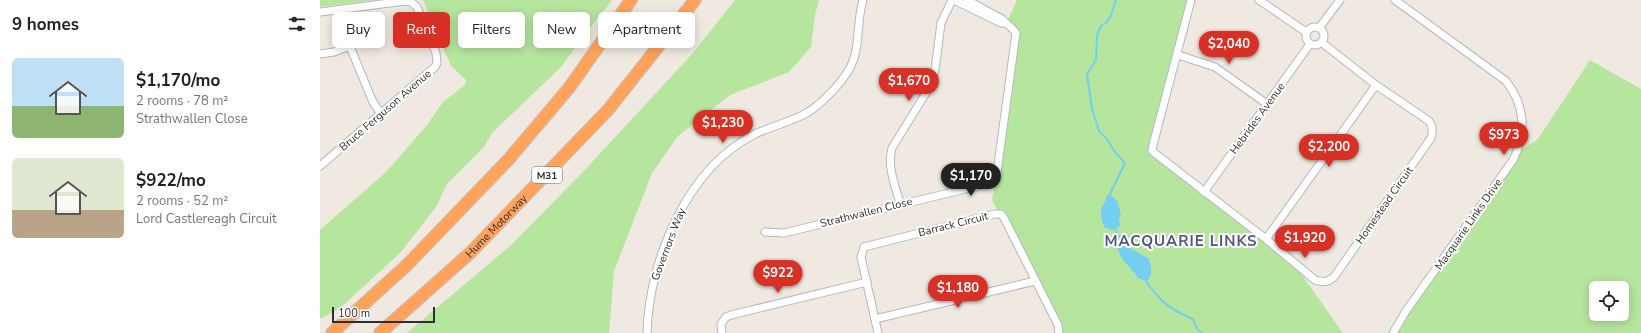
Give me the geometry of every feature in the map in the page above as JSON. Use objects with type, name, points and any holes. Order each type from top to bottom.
[{"type":"highway","points":[[332,333],[407,265],[509,158],[569,88],[631,0]]},
{"type":"highway","name":"Hume Motorway","points":[[380,333],[470,253],[592,127],[608,110],[695,0]]},
{"type":"street","name":"Governors Way","points":[[647,333],[652,288],[668,239],[681,208],[702,177],[735,146],[754,135],[802,115],[814,108],[841,81],[850,68],[855,56],[863,0]]},
{"type":"street","points":[[900,204],[890,167],[890,155],[892,148],[929,88],[935,70],[941,23],[953,0],[1001,23],[1005,22]]},
{"type":"street","points":[[967,0],[1002,18],[1005,22]]},
{"type":"street","name":"Homestead Circuit","points":[[1191,0],[1178,55],[1152,150],[1156,156],[1266,239],[1315,280],[1329,282],[1431,138],[1433,132],[1429,121],[1376,85],[1321,42]]},
{"type":"street","points":[[1259,0],[1306,32]]},
{"type":"street","points":[[1320,28],[1340,0]]},
{"type":"street","name":"Macquarie Links Drive","points":[[1393,333],[1406,311],[1513,160],[1520,146],[1523,117],[1517,98],[1506,81],[1395,0]]},
{"type":"street","name":"Bruce Ferguson Avenue","points":[[320,12],[405,1],[411,2],[417,7],[436,53],[437,63],[435,67],[320,166]]},
{"type":"street","name":"Strathwallen Close","points":[[765,232],[784,233],[988,183],[996,177],[1016,39],[1016,33],[1013,28],[1005,22]]},
{"type":"street","points":[[1311,27],[1320,28],[1324,34],[1321,42],[1316,45],[1310,44],[1306,39],[1306,32],[1311,27]]},
{"type":"street","name":"Hebrides Avenue","points":[[1204,192],[1310,44]]},
{"type":"street","points":[[320,54],[334,52],[345,48]]},
{"type":"street","points":[[351,48],[373,102],[381,114]]},
{"type":"street","points":[[1178,55],[1215,67],[1267,104]]},
{"type":"street","points":[[1266,239],[1376,85]]},
{"type":"street","name":"Barrack Circuit","points":[[878,333],[860,256],[866,245],[995,214],[1001,214],[1058,325],[1059,333]]},
{"type":"street","points":[[875,320],[1035,281]]},
{"type":"street","points":[[722,333],[721,324],[726,317],[731,315],[867,282]]},
{"type":"green space","points":[[320,0],[375,0],[320,7]]},
{"type":"green space","points":[[423,0],[612,0],[602,12],[598,12],[598,18],[590,28],[590,12],[533,12],[533,48],[575,48],[561,67],[492,133],[484,147],[447,184],[436,207],[400,253],[339,309],[320,319],[320,230],[387,171],[427,125],[443,102],[465,85],[466,80],[451,66],[443,48],[450,48],[450,12],[428,12]]},
{"type":"green space","points":[[735,0],[819,0],[815,15],[811,47],[789,72],[730,95],[678,136],[652,173],[614,271],[609,333],[407,333],[510,246],[582,173],[693,53]]},
{"type":"green space","name":"MACQUARIE LINKS","points":[[1017,0],[1191,0],[1152,149],[1292,261],[1343,333],[1062,333],[992,200],[1016,34],[1006,24]]},
{"type":"green space","points":[[1590,60],[1641,89],[1641,333],[1393,333],[1516,154],[1538,139]]},
{"type":"water","points":[[1110,194],[1118,202],[1121,216],[1119,219],[1120,226],[1112,230],[1104,227],[1101,214],[1101,209],[1107,196]]},
{"type":"water","points":[[1118,235],[1123,235],[1123,240],[1132,249],[1149,259],[1151,274],[1149,279],[1146,281],[1138,278],[1122,258],[1114,242]]},
{"type":"waterway","points":[[1110,194],[1125,163],[1099,131],[1092,109],[1087,74],[1096,60],[1097,35],[1101,26],[1107,22],[1111,15],[1116,0]]},
{"type":"waterway","points":[[1115,229],[1118,235]]},
{"type":"waterway","points":[[1146,281],[1166,304],[1193,319],[1197,329],[1202,333]]},
{"type":"district","name":"MACQUARIE LINKS","points":[[1181,241]]}]
